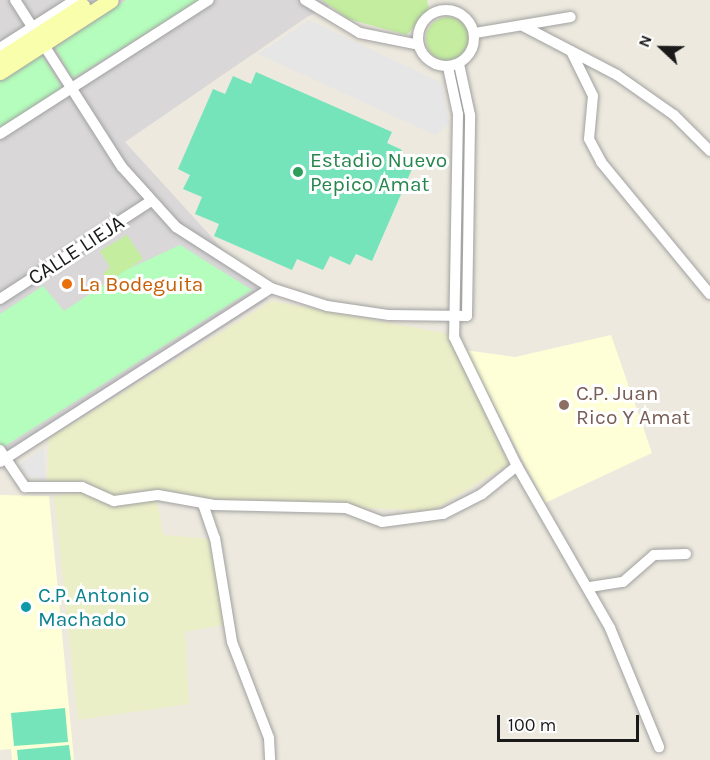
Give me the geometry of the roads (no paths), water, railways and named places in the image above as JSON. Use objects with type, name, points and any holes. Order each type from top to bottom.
[{"type":"street","points":[[15,0],[71,88],[151,201],[215,257],[271,288],[327,306],[461,316]]},
{"type":"street","points":[[0,72],[75,0]]},
{"type":"street","points":[[0,59],[92,0]]},
{"type":"street","points":[[0,48],[37,36],[111,0]]},
{"type":"street","points":[[0,134],[209,0]]},
{"type":"street","points":[[305,0],[360,33],[419,45],[432,63],[453,65],[472,51],[475,33],[460,13],[440,7],[431,0]]},
{"type":"street","points":[[419,45],[422,25],[440,7]]},
{"type":"street","points":[[475,33],[571,17]]},
{"type":"street","points":[[523,26],[646,95],[710,151]]},
{"type":"street","points":[[571,51],[593,96],[589,139],[601,162],[710,294]]},
{"type":"street","points":[[453,65],[458,114],[461,316],[454,337],[517,466],[590,587],[659,747]]},
{"type":"street","name":"CALLE LIEJA","points":[[0,299],[151,201]]},
{"type":"street","points":[[271,288],[2,457],[25,488],[82,487],[114,501],[158,495],[203,504],[346,508],[382,522],[423,519],[482,494],[517,466]]},
{"type":"street","points":[[203,504],[215,538],[230,633],[269,738],[270,760]]},
{"type":"street","points":[[590,587],[623,582],[654,555],[686,554]]},
{"type":"place","name":"Estadio Nuevo Pepico Amat","points":[[298,172]]},
{"type":"place","name":"La Bodeguita","points":[[67,284]]},
{"type":"place","name":"C.P. Juan Rico Y Amat","points":[[564,405]]},
{"type":"place","name":"C.P. Antonio Machado","points":[[26,607]]}]
